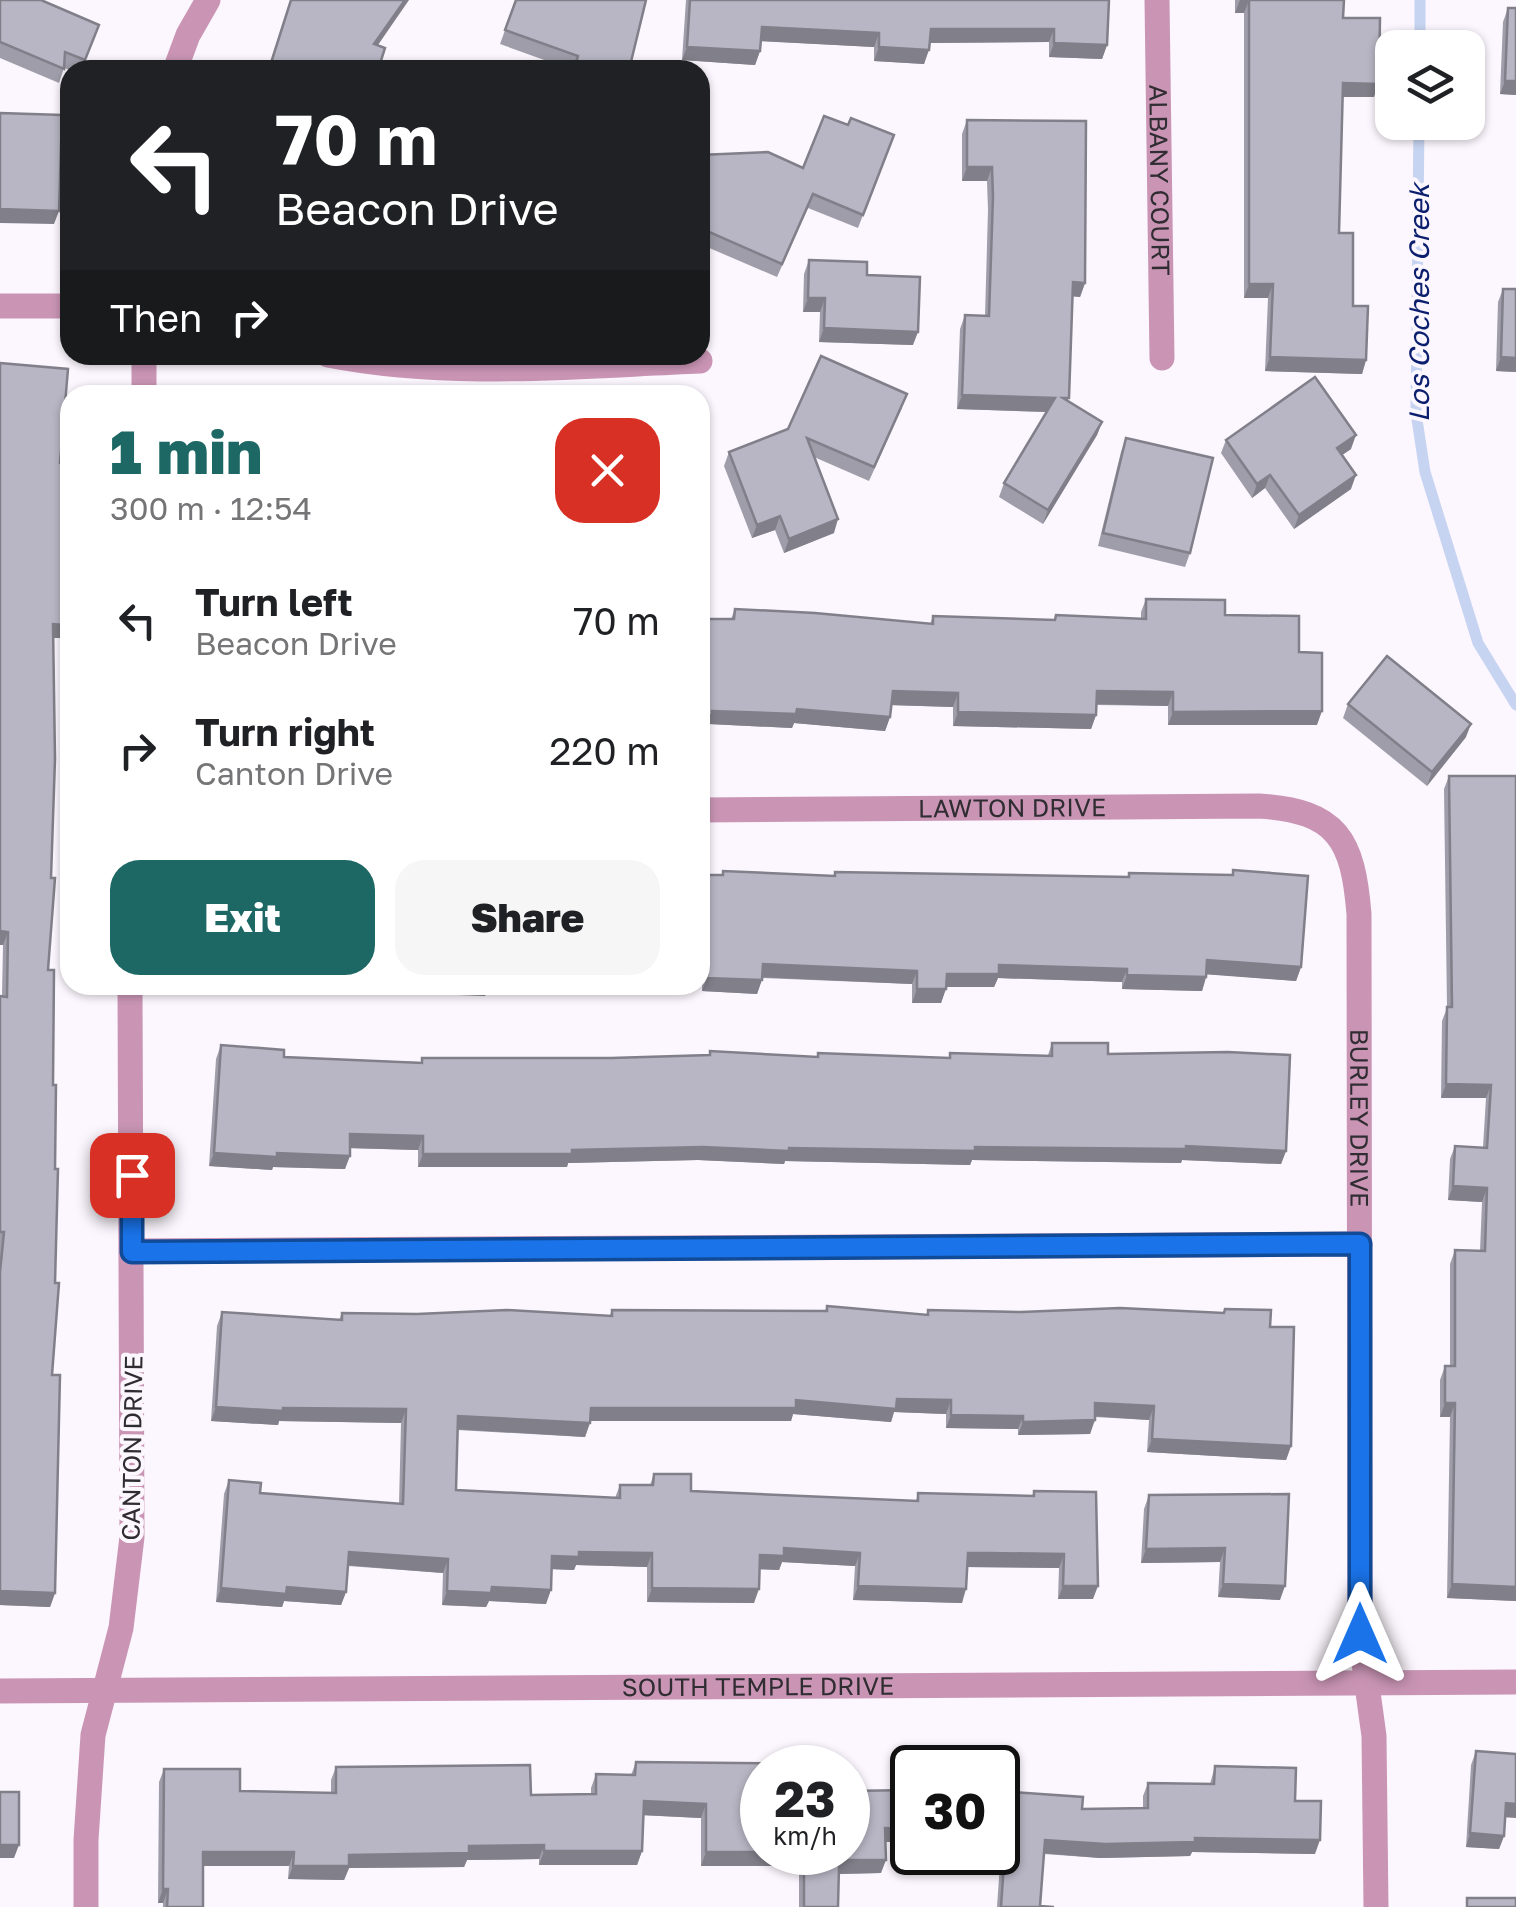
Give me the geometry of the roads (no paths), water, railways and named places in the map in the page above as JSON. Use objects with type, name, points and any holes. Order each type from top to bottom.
[{"type":"street","points":[[179,60],[208,0]]},
{"type":"street","name":"ALBANY COURT","points":[[1158,0],[1162,358]]},
{"type":"street","points":[[0,306],[60,306]]},
{"type":"street","points":[[388,365],[443,369],[590,365]]},
{"type":"street","name":"LAWTON DRIVE","points":[[710,810],[1260,806],[1293,808],[1324,822]]},
{"type":"street","name":"BURLEY DRIVE","points":[[1324,822],[1345,842],[1356,871],[1359,914],[1360,1634],[1374,1736],[1376,1907]]},
{"type":"street","name":"CANTON DRIVE","points":[[86,1907],[86,1840],[94,1735],[121,1628],[132,1536],[130,995]]},
{"type":"street","points":[[132,1252],[1360,1244]]},
{"type":"street","name":"SOUTH TEMPLE DRIVE","points":[[0,1692],[1516,1682]]},
{"type":"waterway","name":"Los Coches Creek","points":[[1420,0],[1420,30]]},
{"type":"waterway","name":"Los Coches Creek","points":[[1419,140],[1416,413],[1425,472],[1478,643],[1516,705]]}]
